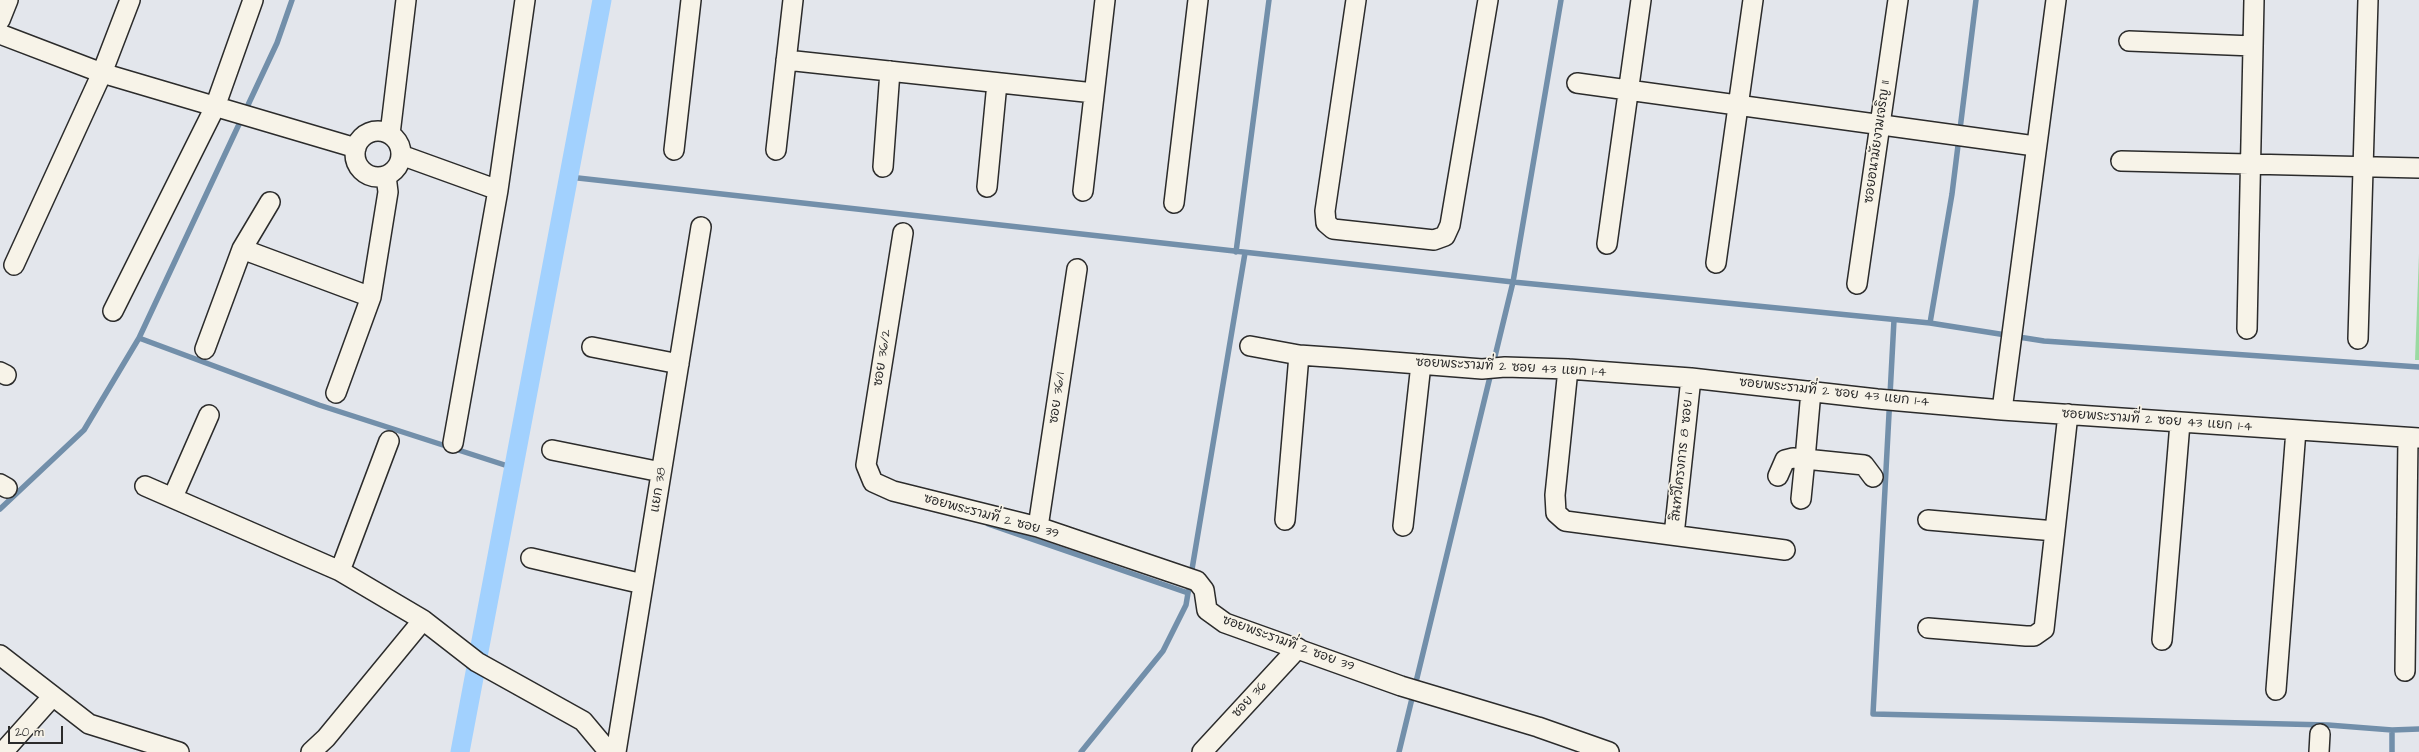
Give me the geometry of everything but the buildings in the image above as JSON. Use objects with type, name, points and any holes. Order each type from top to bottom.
[{"type":"street","points":[[0,20],[8,0]]},
{"type":"street","points":[[14,265],[102,74],[130,0]]},
{"type":"street","points":[[113,311],[215,107],[253,0]]},
{"type":"street","points":[[390,134],[406,0]]},
{"type":"street","points":[[453,443],[498,190],[524,0]]},
{"type":"street","points":[[674,150],[691,0]]},
{"type":"street","points":[[776,150],[793,0]]},
{"type":"street","points":[[1082,191],[1104,0]]},
{"type":"street","points":[[1174,203],[1198,0]]},
{"type":"street","points":[[1356,0],[1324,211],[1326,223],[1333,229],[1434,240],[1445,236],[1450,226],[1488,0]]},
{"type":"street","points":[[1606,244],[1641,0]]},
{"type":"street","points":[[1716,263],[1753,0]]},
{"type":"street","name":"ซอยอนามัยงามเจริญ 11","points":[[1857,284],[1898,0]]},
{"type":"street","points":[[2002,410],[2012,320],[2056,0]]},
{"type":"street","points":[[2247,329],[2249,163],[2254,0]]},
{"type":"street","points":[[2358,339],[2368,0]]},
{"type":"street","points":[[0,34],[102,74],[356,148]]},
{"type":"street","points":[[2129,41],[2253,46]]},
{"type":"street","points":[[786,60],[1094,93]]},
{"type":"street","points":[[884,167],[890,71]]},
{"type":"street","points":[[987,187],[997,82]]},
{"type":"street","points":[[1577,83],[2035,146]]},
{"type":"street","points":[[380,131],[390,134],[400,147],[401,155],[394,172],[386,176],[376,177],[363,171],[356,158],[356,148],[361,139],[370,133],[380,131]]},
{"type":"street","points":[[401,155],[498,190]]},
{"type":"street","points":[[2121,161],[2419,168]]},
{"type":"street","points":[[336,392],[372,296],[387,199],[386,176]]},
{"type":"street","points":[[205,349],[242,249],[270,202]]},
{"type":"street","name":"แยก 38","points":[[616,752],[701,227]]},
{"type":"street","name":"ซอย 36/2","points":[[873,482],[866,465],[903,233]]},
{"type":"street","points":[[242,249],[372,296]]},
{"type":"street","name":"ซอย 36/1","points":[[1038,527],[1077,269]]},
{"type":"street","name":"ซอยพระรามที่ 2 ซอย 43 แยก 1-4","points":[[1250,346],[1299,355],[1482,369],[1505,367],[1568,369],[1691,378],[1877,399],[2002,410],[2414,438]]},
{"type":"street","points":[[592,347],[679,364]]},
{"type":"street","points":[[1285,520],[1299,355]]},
{"type":"street","points":[[1403,526],[1421,364]]},
{"type":"street","points":[[1568,369],[1554,495],[1556,513],[1565,521],[1784,550]]},
{"type":"street","name":"สินทวีโครงการ 8 ซอย 1","points":[[1674,535],[1691,378]]},
{"type":"street","points":[[1801,499],[1811,391]]},
{"type":"street","points":[[1928,628],[2026,636],[2040,633],[2044,629],[2047,618],[2068,414]]},
{"type":"street","points":[[173,497],[209,415]]},
{"type":"street","points":[[2162,640],[2180,423]]},
{"type":"street","points":[[2276,690],[2296,430]]},
{"type":"street","points":[[2405,671],[2414,438]]},
{"type":"street","points":[[340,571],[390,441]]},
{"type":"street","points":[[552,450],[661,472]]},
{"type":"street","points":[[1778,476],[1786,460],[1793,458],[1864,465],[1873,476]]},
{"type":"street","name":"ซอยพระรามที่ 2 ซอย 39","points":[[873,482],[893,491],[1038,527],[1197,581],[1204,590],[1207,610],[1215,618],[1225,623],[1410,688],[1538,727],[1609,752]]},
{"type":"street","points":[[145,486],[340,571],[423,620],[480,664],[583,721],[609,752]]},
{"type":"street","points":[[1928,520],[2055,531]]},
{"type":"street","points":[[531,558],[643,584]]},
{"type":"street","points":[[311,752],[326,738],[423,620]]},
{"type":"street","name":"ซอย 36","points":[[1202,752],[1298,648]]},
{"type":"street","points":[[0,655],[89,724],[179,752]]},
{"type":"street","points":[[3,752],[53,696]]},
{"type":"green space","points":[[2419,254],[2419,360],[2415,360]]},
{"type":"waterway","points":[[0,509],[84,430],[139,338],[277,43],[292,0]]},
{"type":"waterway","points":[[460,752],[602,0]]},
{"type":"waterway","points":[[1236,252],[1269,0]]},
{"type":"waterway","points":[[1399,752],[1513,282],[1561,0]]},
{"type":"waterway","points":[[1930,323],[1952,194],[1976,0]]},
{"type":"waterway","points":[[569,177],[1513,282],[1930,323],[2044,341],[2419,367]]},
{"type":"waterway","points":[[1081,752],[1163,651],[1186,605],[1245,253]]},
{"type":"waterway","points":[[1894,320],[1873,714],[2328,725],[2392,730],[2419,729]]},
{"type":"waterway","points":[[139,338],[319,405],[514,468]]},
{"type":"waterway","points":[[988,524],[1188,593]]},
{"type":"waterway","points":[[2392,730],[2392,752]]}]
